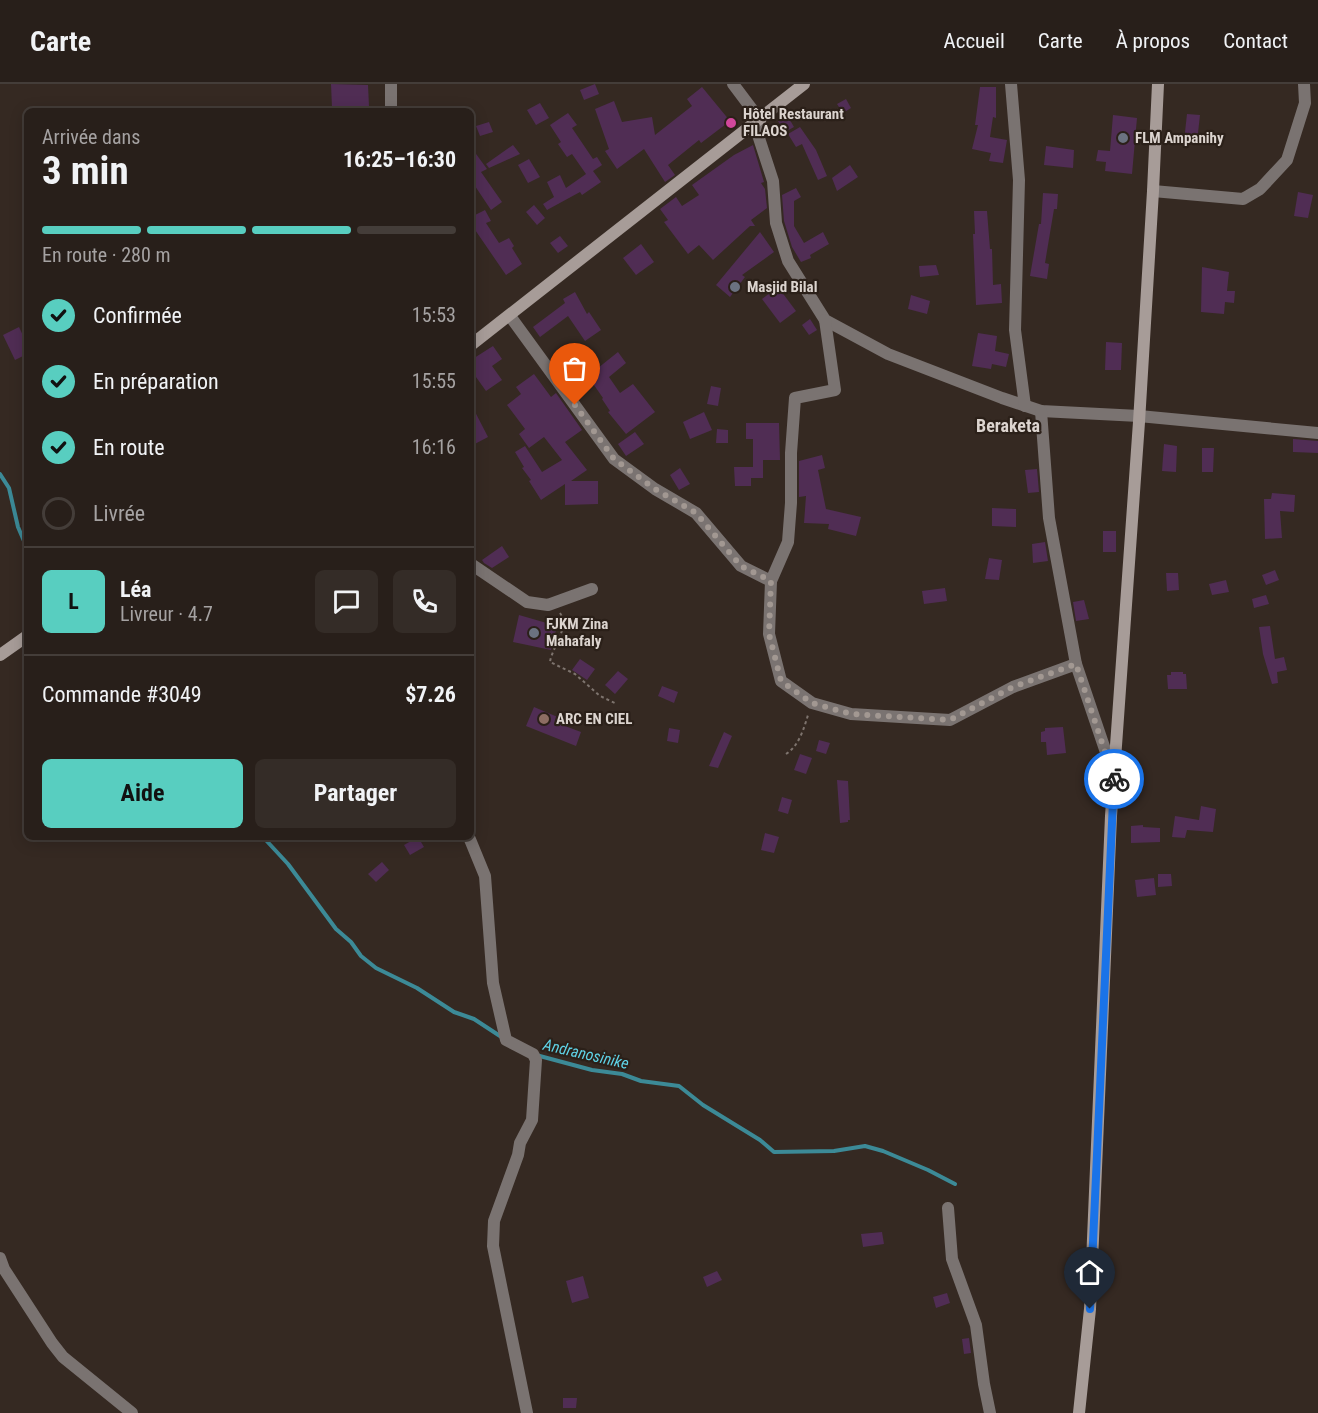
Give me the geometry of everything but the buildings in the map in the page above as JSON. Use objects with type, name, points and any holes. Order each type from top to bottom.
[{"type":"street","points":[[391,84],[391,108]]},
{"type":"street","points":[[474,343],[804,84]]},
{"type":"street","points":[[1011,84],[1019,180],[1015,330],[1025,406]]},
{"type":"street","points":[[1079,1413],[1090,1309],[1114,777],[1139,416],[1158,84]]},
{"type":"street","points":[[1153,191],[1243,199],[1260,189],[1287,160],[1305,103],[1304,84]]},
{"type":"street","points":[[737,86],[760,120],[758,135],[773,181],[776,223],[788,261],[825,320],[835,390],[795,398],[788,542],[771,581],[769,634],[781,681],[812,703],[851,714],[950,720],[1013,687],[1076,664]]},
{"type":"street","points":[[510,316],[614,459],[655,489],[696,513],[741,566],[771,581]]},
{"type":"street","points":[[825,320],[888,354],[1002,399],[1041,411],[1139,416],[1318,433]]},
{"type":"street","points":[[1041,411],[1049,518],[1076,664],[1114,777]]},
{"type":"street","points":[[474,566],[527,602],[548,605],[592,589]]},
{"type":"street","points":[[1,652],[24,638]]},
{"type":"street","points":[[470,840],[485,876],[493,983],[506,1040],[533,1054],[536,1060],[532,1120],[520,1143],[492,1230],[494,1262],[515,1346],[527,1413]]},
{"type":"street","points":[[948,1208],[952,1259],[976,1325],[990,1413]]},
{"type":"street","points":[[0,1258],[4,1269],[63,1357],[132,1413]]},
{"type":"path","points":[[548,605],[560,612],[564,623],[550,662],[575,674],[600,696],[617,704]]},
{"type":"path","points":[[786,754],[792,750],[804,729],[812,703]]},
{"type":"waterway","name":"Andranosinike","points":[[0,474],[9,488],[18,527],[24,541]]},
{"type":"waterway","name":"Andranosinike","points":[[266,840],[288,864],[336,929],[351,942],[361,956],[376,968],[417,988],[454,1012],[474,1019],[503,1038]]},
{"type":"waterway","name":"Andranosinike","points":[[536,1055],[592,1070],[622,1074],[641,1081],[679,1086],[703,1105],[760,1140],[774,1152],[834,1151],[865,1146],[883,1151],[955,1184]]},
{"type":"way so far","points":[[575,405],[614,459],[655,489],[696,513],[741,566],[771,581],[769,634],[781,681],[812,703],[851,714],[950,720],[1013,687],[1076,664],[1114,779]]},
{"type":"place","name":"Hôtel Restaurant FILAOS","points":[[731,123]]},
{"type":"place","name":"FLM Ampanihy","points":[[1123,138]]},
{"type":"place","name":"Masjid Bilal","points":[[735,287]]},
{"type":"place","name":"FJKM Zina Mahafaly","points":[[534,633]]},
{"type":"place","name":"ARC EN CIEL","points":[[544,719]]},
{"type":"district","name":"Beraketa","points":[[1008,425]]},
{"type":"route","points":[[1090,1309],[1114,779]]}]
